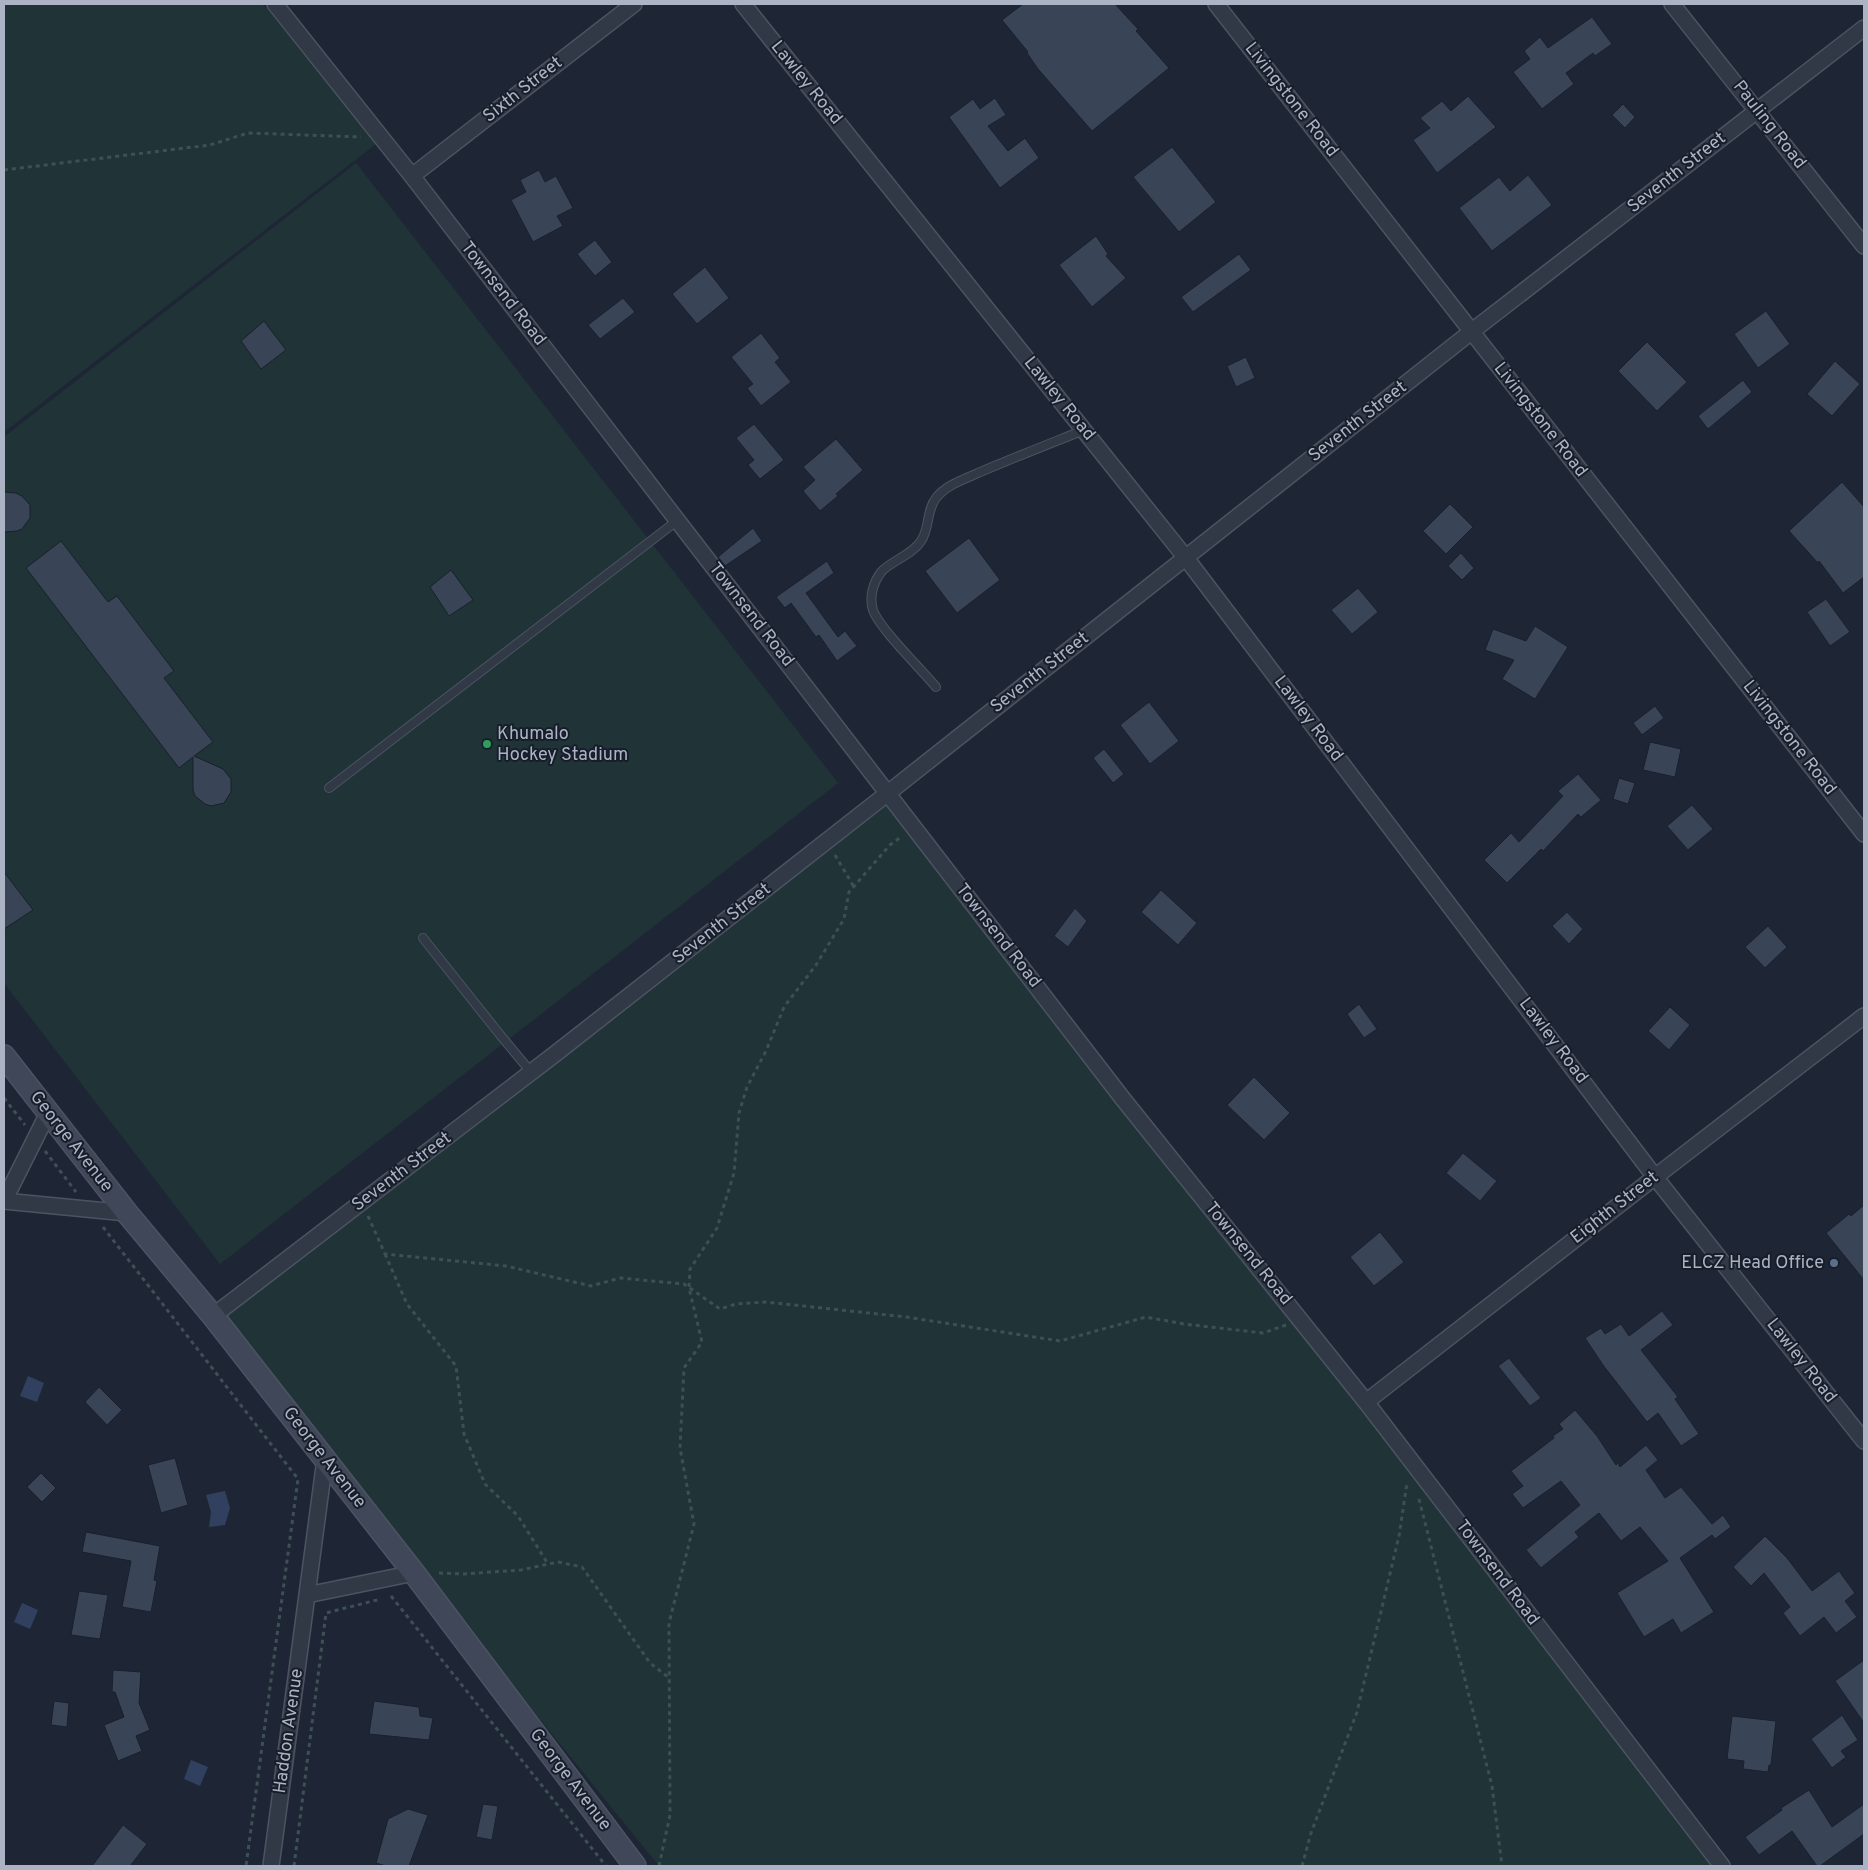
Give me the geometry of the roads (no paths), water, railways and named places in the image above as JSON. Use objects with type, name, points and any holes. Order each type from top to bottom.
[{"type":"main road","name":"George Avenue","points":[[4,1056],[127,1213],[214,1316],[414,1573],[635,1866]]},
{"type":"street","name":"Townsend Road","points":[[275,4],[412,176],[1123,1099],[1366,1402],[1722,1866]]},
{"type":"street","name":"Sixth Street","points":[[412,176],[634,4]]},
{"type":"street","name":"Lawley Road","points":[[743,4],[1186,558],[1655,1177],[1864,1441]]},
{"type":"street","name":"Livingstone Road","points":[[1216,4],[1864,834]]},
{"type":"street","name":"Pauling Road","points":[[1672,4],[1864,246]]},
{"type":"street","name":"Seventh Street","points":[[214,1316],[822,845],[1471,332],[1864,28]]},
{"type":"street","name":"Eighth Street","points":[[1366,1402],[1864,1016]]},
{"type":"street","points":[[48,1112],[4,1201],[127,1213]]},
{"type":"street","name":"Haddon Avenue","points":[[271,1866],[325,1460]]},
{"type":"street","points":[[307,1595],[414,1573]]},
{"type":"lane","points":[[936,687],[884,628],[874,611],[871,592],[882,572],[922,541],[930,507],[936,497],[947,487],[1084,430]]},
{"type":"lane","points":[[329,788],[678,520]]},
{"type":"lane","points":[[423,938],[531,1072]]},
{"type":"water","points":[[28,1376],[44,1383],[37,1402],[20,1396]]},
{"type":"water","points":[[225,1491],[230,1508],[225,1525],[209,1527],[211,1512],[206,1495]]},
{"type":"water","points":[[22,1603],[38,1610],[30,1629],[14,1622]]},
{"type":"water","points":[[191,1760],[208,1767],[200,1786],[184,1779]]},
{"type":"place","name":"Khumalo Hockey Stadium","points":[[487,744]]},
{"type":"place","name":"ELCZ Head Office","points":[[1834,1263]]}]
